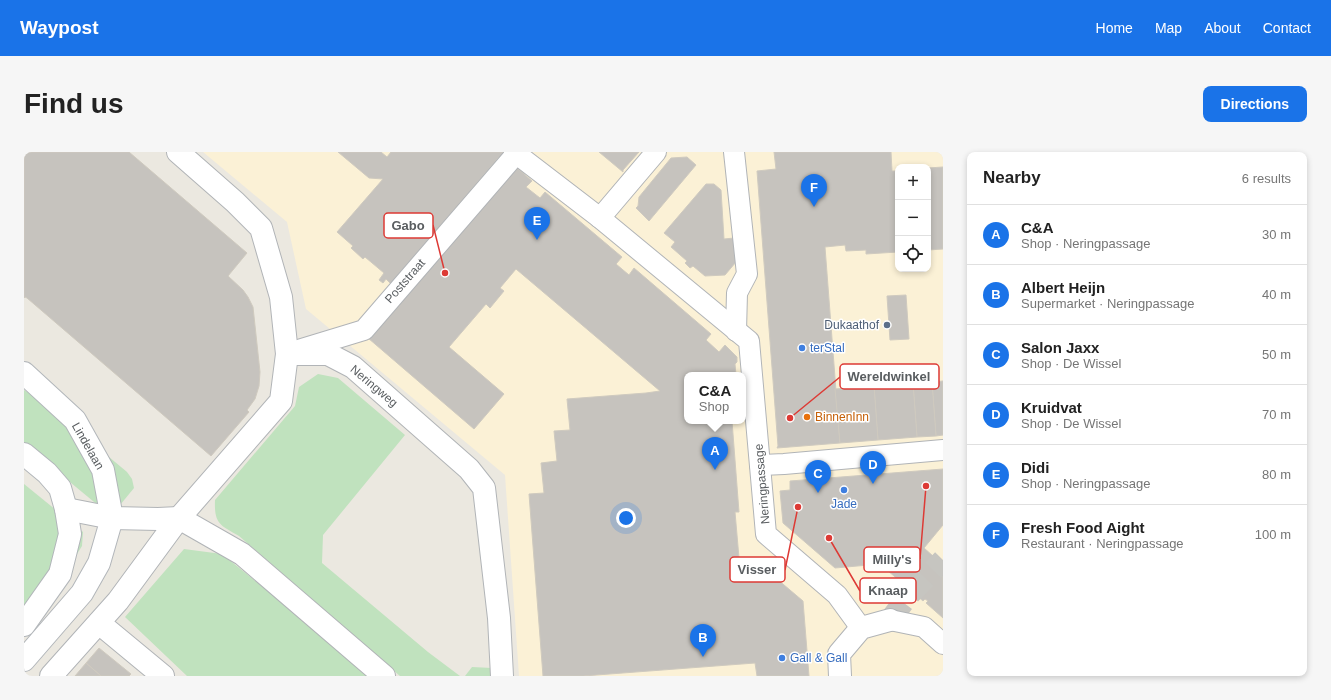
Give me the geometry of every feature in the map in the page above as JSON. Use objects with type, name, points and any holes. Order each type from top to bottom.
[{"type":"street","points":[[51,676],[99,623],[180,518],[281,401],[287,354],[281,297],[261,228],[236,202],[178,152]]},
{"type":"street","points":[[600,218],[656,152]]},
{"type":"street","points":[[734,152],[747,274],[737,293],[736,330]]},
{"type":"street","name":"Poststraat","points":[[287,354],[364,330],[515,153]]},
{"type":"street","name":"Neringpassage","points":[[515,153],[600,218],[750,341],[766,534],[837,595],[861,628]]},
{"type":"street","name":"Neringweg","points":[[287,354],[328,354],[353,367],[468,469],[484,488],[499,618],[502,676]]},
{"type":"street","points":[[24,362],[31,379]]},
{"type":"street","name":"Lindelaan","points":[[24,660],[82,593],[99,563],[112,518],[103,470],[75,420],[31,379]]},
{"type":"street","points":[[760,465],[943,450]]},
{"type":"street","points":[[24,454],[47,473],[60,488],[66,509],[70,534],[60,574],[24,625]]},
{"type":"street","points":[[66,509],[112,518],[180,518],[242,554],[384,676]]},
{"type":"street","points":[[840,676],[839,654],[861,628],[890,620],[924,627],[943,644]]},
{"type":"street","points":[[99,623],[163,676]]},
{"type":"shaded area","points":[[203,152],[943,152],[943,676],[519,676],[505,475],[306,309],[287,222]]},
{"type":"green space","points":[[318,374],[338,378],[405,435],[323,535],[322,563],[428,652],[460,676],[400,676],[239,536],[223,526],[217,519],[215,500],[295,406],[299,387]]},
{"type":"green space","points":[[24,390],[42,401],[127,472],[132,479],[134,488],[111,516],[24,444]]},
{"type":"green space","points":[[24,484],[83,532],[82,546],[77,554],[24,615]]},
{"type":"green space","points":[[184,549],[222,554],[275,597],[378,676],[187,676],[125,617]]},
{"type":"green space","points":[[472,667],[492,668],[490,676],[465,676]]},
{"type":"building","points":[[24,152],[129,152],[247,253],[228,276],[243,290],[253,307],[260,372],[259,386],[255,399],[247,410],[249,412],[211,456],[27,298],[24,298]]},
{"type":"building","points":[[338,152],[381,152],[387,157],[391,152],[503,152],[505,154],[502,158],[500,156],[398,275],[400,278],[392,285],[386,279],[383,283],[379,280],[384,273],[365,257],[363,259],[351,248],[353,246],[337,232],[383,179],[369,178]]},
{"type":"building","points":[[599,152],[639,152],[623,170],[623,172]]},
{"type":"building","points":[[774,152],[891,152],[892,171],[895,171],[895,252],[866,254],[866,250],[846,251],[845,245],[825,247],[840,443],[777,448],[757,171],[776,169]]},
{"type":"building","points":[[687,157],[696,165],[649,221],[636,208],[638,206],[639,197],[671,158]]},
{"type":"building","points":[[515,166],[532,181],[526,187],[540,198],[545,192],[622,257],[616,264],[629,275],[634,268],[711,334],[706,340],[719,352],[725,345],[737,357],[737,362],[735,364],[736,372],[684,372],[684,424],[732,424],[739,512],[735,512],[741,581],[777,579],[803,601],[809,676],[757,676],[755,663],[583,676],[543,676],[529,494],[544,493],[541,463],[557,461],[554,431],[570,430],[567,399],[660,391],[516,269],[500,288],[504,291],[490,308],[486,304],[449,347],[504,394],[474,429],[368,338]]},
{"type":"building","points":[[943,167],[943,249],[931,250],[931,168]]},
{"type":"building","points":[[706,184],[714,184],[721,190],[724,239],[734,238],[736,262],[725,275],[705,276],[693,266],[690,268],[685,263],[687,261],[671,247],[675,242],[664,233]]},
{"type":"building","points":[[906,295],[909,339],[890,340],[887,296]]},
{"type":"building","points":[[943,381],[943,435],[936,436],[932,382]]},
{"type":"building","points":[[932,382],[936,436],[917,437],[913,383]]},
{"type":"building","points":[[913,383],[917,437],[878,440],[874,386]]},
{"type":"building","points":[[874,386],[878,440],[840,443],[835,389]]},
{"type":"building","points":[[943,469],[943,525],[924,548],[943,565],[943,618],[926,603],[928,601],[925,599],[923,601],[887,570],[880,567],[880,564],[835,568],[783,523],[780,491],[790,490],[790,481]]},
{"type":"building","points":[[99,648],[131,674],[129,676],[101,676],[86,663]]},
{"type":"building","points":[[86,663],[101,676],[75,676]]},
{"type":"tunnel","points":[[890,620],[908,596],[943,560]]},
{"type":"place","name":"Fresh Food Aight","points":[[814,207]]},
{"type":"place","name":"Didi","points":[[537,240]]},
{"type":"place","name":"Gabo","points":[[445,273]]},
{"type":"place","name":"Dukaathof","points":[[887,325]]},
{"type":"place","name":"terStal","points":[[802,348]]},
{"type":"place","name":"BinnenInn","points":[[807,417]]},
{"type":"place","name":"Wereldwinkel","points":[[790,418]]},
{"type":"place","name":"C&A","points":[[715,470]]},
{"type":"place","name":"Kruidvat","points":[[873,484]]},
{"type":"place","name":"Milly's","points":[[926,486]]},
{"type":"place","name":"Jade","points":[[844,490]]},
{"type":"place","name":"Salon Jaxx","points":[[818,493]]},
{"type":"place","name":"Visser","points":[[798,507]]},
{"type":"place","name":"Knaap","points":[[829,538]]},
{"type":"place","name":"Albert Heijn","points":[[703,657]]},
{"type":"place","name":"Gall & Gall","points":[[782,658]]}]
